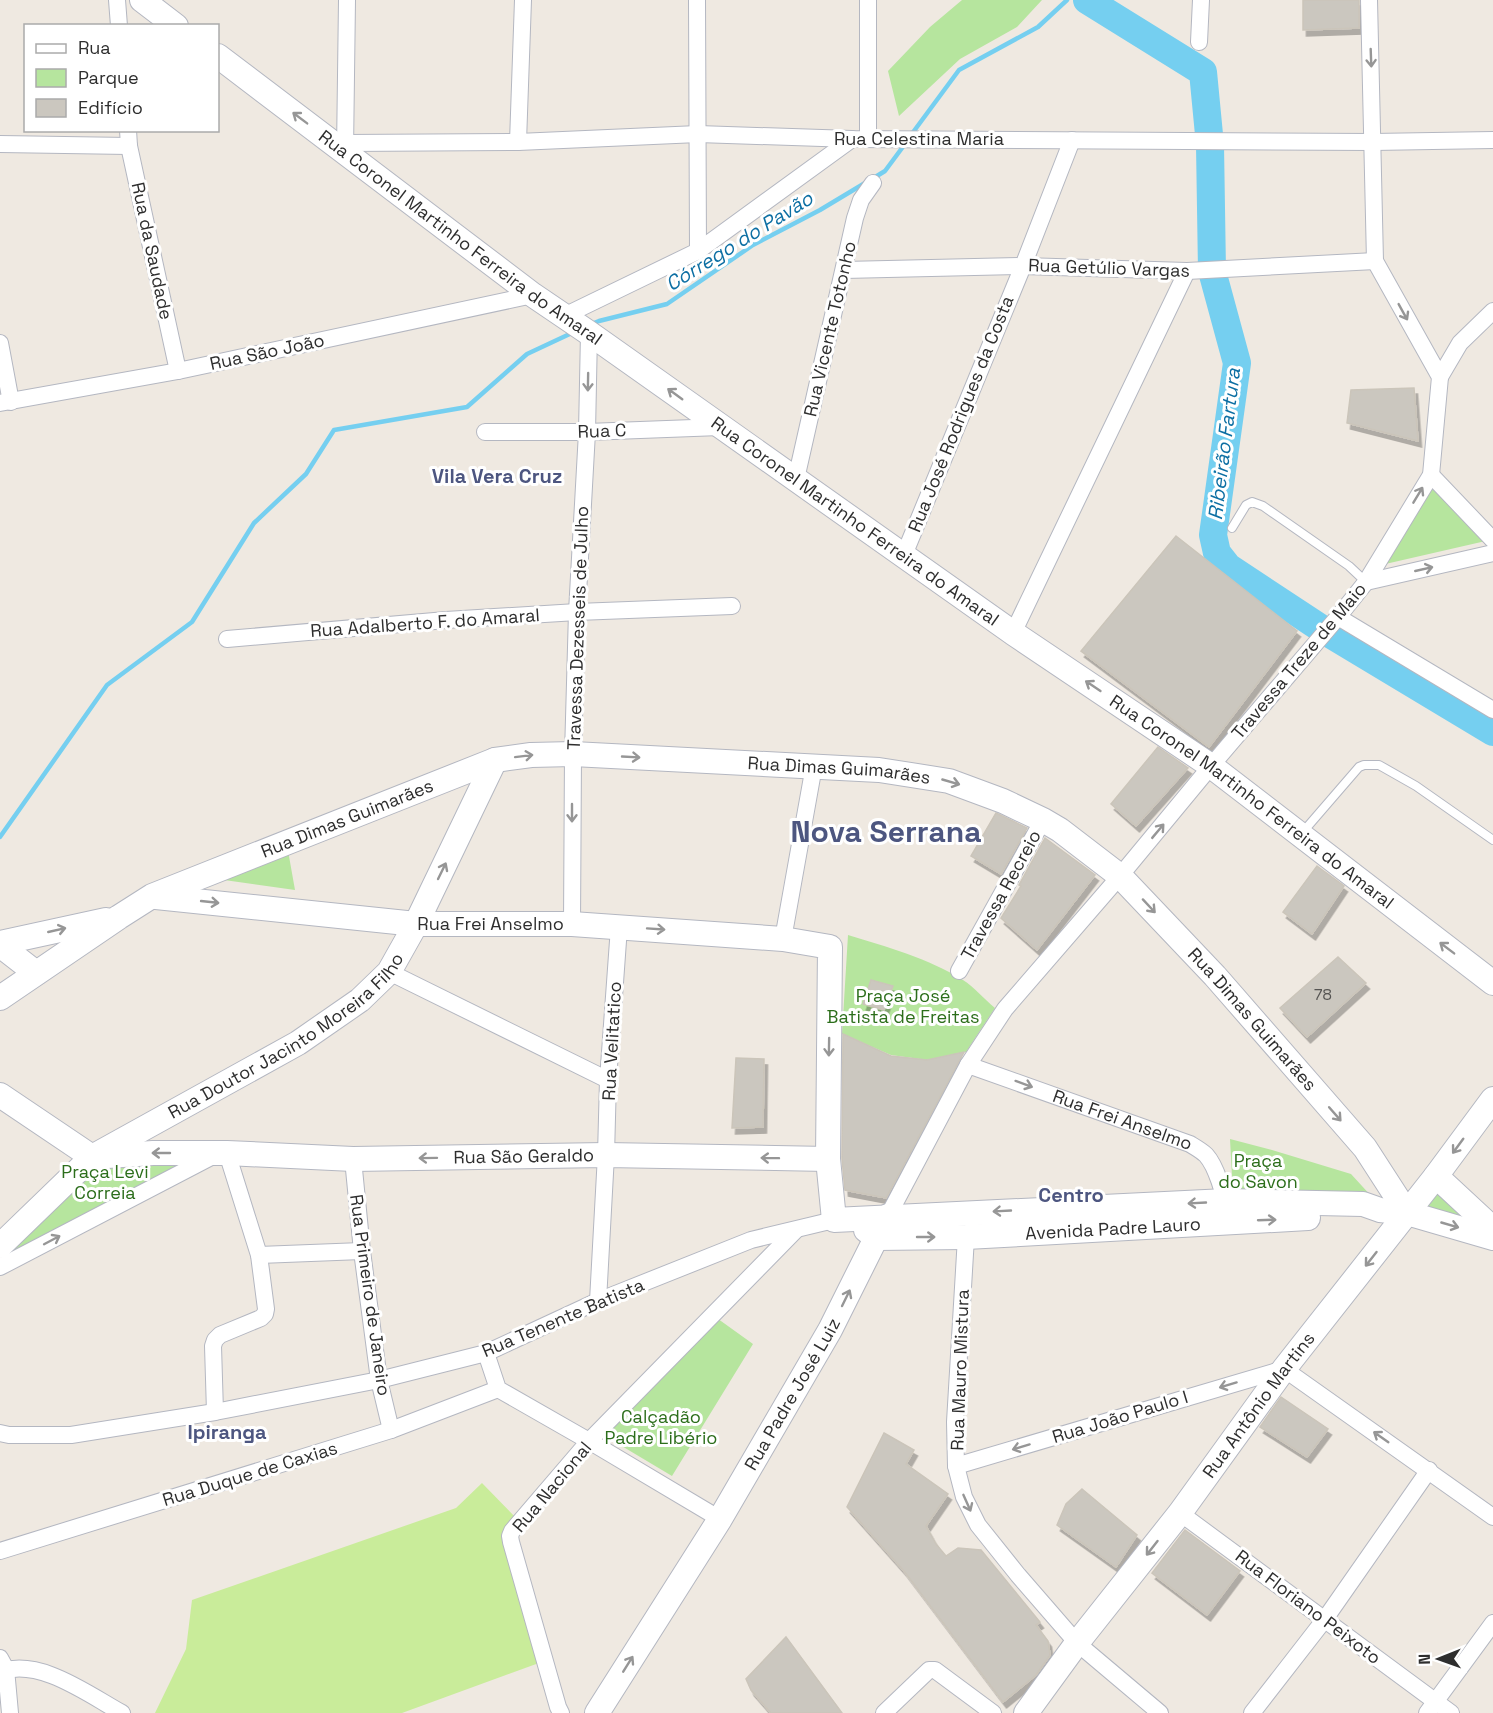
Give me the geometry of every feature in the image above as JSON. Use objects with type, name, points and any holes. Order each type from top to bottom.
[{"type":"street","points":[[117,0],[119,24]]},
{"type":"street","points":[[142,0],[173,24]]},
{"type":"street","points":[[345,147],[347,0]]},
{"type":"street","points":[[518,142],[523,0]]},
{"type":"street","points":[[697,0],[698,251]]},
{"type":"street","points":[[564,316],[698,251],[863,139],[868,0]]},
{"type":"street","points":[[1199,42],[1201,0]]},
{"type":"street","points":[[1369,0],[1375,261],[1440,377]]},
{"type":"street","name":"Rua Coronel Martinho Ferreira do Amaral","points":[[219,57],[345,147],[533,295],[1013,633],[1211,766],[1493,983]]},
{"type":"street","name":"Rua Celestina Maria","points":[[345,147],[698,134],[863,139],[1373,142],[1493,140]]},
{"type":"street","points":[[0,144],[128,138]]},
{"type":"street","name":"Rua da Saudade","points":[[128,138],[178,371]]},
{"type":"street","name":"Rua José Rodrigues da Costa","points":[[904,555],[1023,266],[1072,140]]},
{"type":"street","name":"Rua Vicente Totonho","points":[[796,479],[855,218],[861,200],[873,183]]},
{"type":"street","name":"Rua Getúlio Vargas","points":[[844,270],[1023,266],[1193,271],[1375,261]]},
{"type":"street","points":[[1013,633],[1193,271]]},
{"type":"street","name":"Rua São João","points":[[5,402],[178,371],[533,295]]},
{"type":"street","points":[[1440,377],[1460,343],[1493,311]]},
{"type":"street","name":"Travessa Dezesseis de Julho","points":[[572,924],[573,754],[588,332]]},
{"type":"street","points":[[0,343],[5,402]]},
{"type":"street","name":"Travessa Treze de Maio","points":[[968,1065],[1005,1009],[1120,876],[1366,582],[1431,475],[1440,377]]},
{"type":"street","name":"Rua C","points":[[485,432],[586,432],[720,426]]},
{"type":"street","points":[[1431,475],[1493,540]]},
{"type":"street","points":[[1366,582],[1493,553]]},
{"type":"street","name":"Rua Adalberto F. do Amaral","points":[[227,639],[446,620],[732,606]]},
{"type":"street","points":[[1335,621],[1493,710]]},
{"type":"street","name":"Rua Dimas Guimarães","points":[[0,998],[152,896],[495,760],[531,755],[573,754],[879,770],[949,781],[1004,801],[1060,830],[1120,876],[1215,976],[1365,1148],[1407,1213]]},
{"type":"street","name":"Rua Doutor Jacinto Moreira Filho","points":[[0,1246],[92,1157],[298,1043],[360,1000],[389,972],[416,924],[495,760]]},
{"type":"street","points":[[783,939],[814,766]]},
{"type":"street","name":"Travessa Recreio","points":[[959,971],[1043,820]]},
{"type":"street","name":"Rua Frei Anselmo","points":[[152,896],[416,924],[572,924],[783,939],[830,947],[828,1159]]},
{"type":"street","name":"Rua Dimas Guimarães","points":[[0,944],[119,917]]},
{"type":"street","name":"Rua Velitatico","points":[[598,1301],[608,1080],[619,927]]},
{"type":"street","points":[[0,944],[36,973]]},
{"type":"street","points":[[389,972],[608,1080]]},
{"type":"street","name":"Rua Frei Anselmo","points":[[968,1065],[1190,1144],[1206,1156],[1215,1172],[1226,1211]]},
{"type":"street","name":"Rua Padre José Luiz","points":[[597,1713],[720,1519],[830,1330],[968,1065]]},
{"type":"street","points":[[0,1095],[92,1157]]},
{"type":"street","name":"Rua Antônio Martins","points":[[1026,1713],[1077,1643],[1180,1513],[1284,1369],[1436,1176],[1493,1098]]},
{"type":"street","name":"Rua São Geraldo","points":[[92,1157],[153,1153],[223,1153],[353,1160],[606,1155],[828,1159]]},
{"type":"street","points":[[0,1267],[223,1153],[259,1255],[266,1309],[261,1318],[220,1335],[215,1340],[213,1346],[215,1412]]},
{"type":"street","points":[[828,1159],[843,1219],[876,1238]]},
{"type":"street","name":"Rua Primeiro de Janeiro","points":[[353,1160],[379,1380],[391,1430]]},
{"type":"street","points":[[1436,1176],[1493,1229]]},
{"type":"street","name":"Avenida Padre Lauro","points":[[843,1219],[888,1216],[1226,1211],[1354,1216],[1380,1210],[1407,1213],[1493,1238]]},
{"type":"street","name":"Avenida Padre Lauro","points":[[876,1238],[966,1237],[1226,1211]]},
{"type":"street","name":"Rua Tenente Batista","points":[[0,1433],[71,1435],[215,1412],[379,1380],[486,1353],[598,1301],[751,1240],[843,1219]]},
{"type":"street","name":"Rua Nacional","points":[[556,1711],[510,1536],[512,1531],[589,1441],[797,1229]]},
{"type":"street","name":"Rua Mauro Mistura","points":[[966,1237],[955,1422],[956,1466],[964,1497],[978,1525],[1077,1643],[1160,1713]]},
{"type":"street","points":[[259,1255],[362,1251]]},
{"type":"street","points":[[486,1353],[498,1389],[720,1519]]},
{"type":"street","points":[[1284,1369],[1493,1517]]},
{"type":"street","name":"Rua João Paulo I","points":[[956,1466],[1284,1369]]},
{"type":"street","name":"Rua Duque de Caxias","points":[[0,1551],[391,1430],[498,1389]]},
{"type":"street","points":[[1252,1713],[1325,1619],[1429,1470]]},
{"type":"street","name":"Rua Floriano Peixoto","points":[[1180,1513],[1325,1619],[1431,1708],[1451,1713]]},
{"type":"street","points":[[1431,1708],[1493,1623]]},
{"type":"street","points":[[10,1713],[2,1666],[52,1674],[122,1713]]},
{"type":"street","points":[[884,1713],[929,1670],[993,1713]]},
{"type":"lane","points":[[1232,528],[1246,505],[1252,502],[1263,506],[1348,566],[1366,582]]},
{"type":"lane","points":[[1300,836],[1359,767],[1378,765],[1416,786],[1493,840]]},
{"type":"green space","points":[[962,0],[1042,0],[1017,27],[960,59],[899,116],[888,71],[930,27]]},
{"type":"green space","points":[[1436,483],[1490,540],[1381,565]]},
{"type":"green space","points":[[287,845],[295,890],[203,877]]},
{"type":"green space","name":"Praça José Batista de Freitas","points":[[848,935],[936,965],[967,983],[995,1008],[966,1052],[927,1060],[891,1055],[842,1034]]},
{"type":"green space","name":"Praça do Savon","points":[[1230,1139],[1351,1174],[1373,1198],[1233,1195]]},
{"type":"green space","name":"Praça Levi Correia","points":[[213,1155],[0,1267],[0,1247],[95,1157]]},
{"type":"green space","points":[[1438,1189],[1479,1225],[1422,1208]]},
{"type":"green space","name":"Calçadão Padre Libério","points":[[714,1316],[753,1344],[672,1476],[605,1436]]},
{"type":"green space","points":[[482,1483],[519,1521],[502,1535],[539,1663],[402,1713],[155,1713],[186,1649],[192,1600],[456,1508]]},
{"type":"building","points":[[1303,0],[1359,0],[1359,28],[1303,30]]},
{"type":"building","points":[[1414,388],[1418,441],[1347,423],[1351,390]]},
{"type":"building","points":[[1176,536],[1297,631],[1209,747],[1081,651]]},
{"type":"building","points":[[1158,747],[1188,768],[1136,826],[1111,804]]},
{"type":"building","points":[[996,813],[1027,828],[1001,874],[971,856]]},
{"type":"building","points":[[1045,838],[1095,875],[1037,950],[1001,918],[1021,886],[1019,885]]},
{"type":"building","points":[[1317,866],[1344,886],[1312,934],[1283,912]]},
{"type":"building","points":[[1338,957],[1366,983],[1307,1037],[1280,1008]]},
{"type":"building","points":[[871,980],[893,986],[884,1010],[863,1004]]},
{"type":"building","points":[[843,1034],[891,1056],[927,1060],[964,1052],[886,1198],[845,1190],[842,1158]]},
{"type":"building","points":[[736,1058],[764,1059],[763,1127],[732,1128]]},
{"type":"building","points":[[1281,1397],[1328,1429],[1307,1457],[1260,1427]]},
{"type":"building","points":[[884,1433],[914,1450],[906,1464],[948,1494],[926,1526],[936,1544],[946,1556],[958,1548],[981,1550],[1040,1622],[1036,1625],[1048,1641],[1050,1655],[1036,1675],[1003,1702],[904,1571],[847,1507]]},
{"type":"building","points":[[1082,1489],[1137,1535],[1116,1567],[1057,1525],[1066,1504]]},
{"type":"building","points":[[1185,1530],[1240,1571],[1207,1615],[1152,1573]]},
{"type":"building","points":[[786,1637],[842,1713],[771,1713],[751,1690],[746,1679]]},
{"type":"waterway","name":"Córrego do Pavão","points":[[911,135],[959,70],[1038,27],[1067,0]]},
{"type":"waterway","name":"Ribeirão Fartura","points":[[1087,0],[1203,72],[1210,145],[1212,271],[1237,363],[1213,535],[1217,553],[1228,567],[1325,631],[1493,732]]},
{"type":"waterway","name":"Córrego do Pavão","points":[[872,179],[885,171],[905,144]]},
{"type":"waterway","name":"Córrego do Pavão","points":[[589,325],[667,304],[753,245],[820,210],[865,183]]},
{"type":"waterway","name":"Córrego do Pavão","points":[[0,837],[107,685],[192,622],[254,523],[306,474],[334,430],[467,407],[527,354],[574,332]]},
{"type":"district","name":"Vila Vera Cruz","points":[[497,476]]},
{"type":"district","name":"Nova Serrana","points":[[886,832]]},
{"type":"district","name":"Centro","points":[[1071,1195]]},
{"type":"district","name":"Ipiranga","points":[[227,1432]]}]
